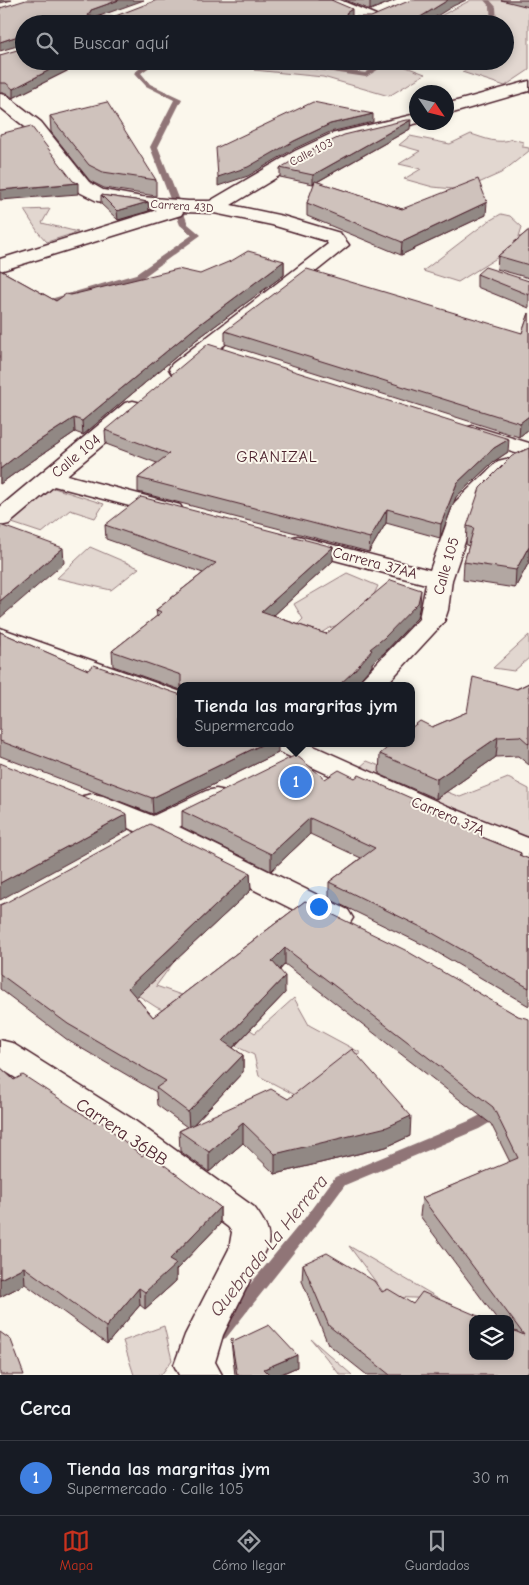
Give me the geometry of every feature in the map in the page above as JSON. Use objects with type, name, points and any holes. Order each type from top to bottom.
[{"type":"street","points":[[327,0],[363,15]]},
{"type":"street","points":[[378,15],[388,11]]},
{"type":"street","points":[[454,108],[529,86]]},
{"type":"street","name":"Carrera 43D","points":[[0,99],[35,126],[82,186],[92,193],[142,203],[214,207],[276,220],[333,238],[339,244]]},
{"type":"street","name":"Calle 103","points":[[214,207],[301,155],[337,138],[409,121]]},
{"type":"street","points":[[0,264],[188,207]]},
{"type":"street","name":"Calle 104","points":[[0,519],[206,347],[339,244]]},
{"type":"street","points":[[206,347],[234,356]]},
{"type":"street","points":[[453,426],[529,451]]},
{"type":"street","name":"Calle 105","points":[[373,682],[431,622],[435,610],[439,580],[466,503],[502,468],[529,451]]},
{"type":"street","points":[[49,478],[192,516]]},
{"type":"street","name":"Carrera 37AA","points":[[278,538],[439,580]]},
{"type":"street","points":[[0,636],[177,700]]},
{"type":"street","name":"Carrera 37A","points":[[296,751],[517,845],[529,856]]},
{"type":"street","points":[[154,827],[236,788]]},
{"type":"street","points":[[63,791],[154,827],[364,931]]},
{"type":"street","name":"Carrera 36BB","points":[[0,1052],[119,1127],[241,1216],[248,1226],[252,1237],[248,1249],[204,1335],[194,1366],[202,1375]]},
{"type":"shaded area","points":[[471,0],[529,0],[529,70],[505,86],[462,72],[466,70],[514,70],[514,15],[442,15]]},
{"type":"shaded area","points":[[254,70],[414,70],[425,74],[389,96],[323,77]]},
{"type":"shaded area","points":[[471,134],[497,141],[512,139],[523,142],[523,147],[529,148],[529,151],[501,173],[463,190],[433,187],[404,179],[421,169],[399,164],[420,151],[399,145],[410,136],[450,144]]},
{"type":"shaded area","points":[[50,209],[42,223],[78,232],[47,242],[24,210]]},
{"type":"shaded area","points":[[501,214],[510,216],[522,227],[516,246],[458,282],[423,271],[487,222]]},
{"type":"shaded area","points":[[51,487],[104,504],[95,518],[70,510],[42,533],[6,521]]},
{"type":"shaded area","points":[[90,547],[139,568],[111,590],[57,578]]},
{"type":"shaded area","points":[[347,573],[378,586],[363,617],[329,628],[305,643],[286,636],[303,619],[294,604]]},
{"type":"shaded area","points":[[529,635],[529,658],[514,671],[493,668]]},
{"type":"shaded area","points":[[367,761],[460,797],[508,778],[529,789],[529,843],[359,768]]},
{"type":"shaded area","points":[[184,948],[156,986],[215,1007],[255,1033],[294,998],[309,1025],[361,1053],[297,1096],[259,1076],[254,1055],[156,1007],[110,977]]},
{"type":"shaded area","points":[[349,1246],[440,1299],[387,1297]]},
{"type":"shaded area","points":[[164,1326],[172,1360],[161,1375],[134,1375],[123,1341]]},
{"type":"shaded area","points":[[311,1339],[352,1375],[340,1375]]},
{"type":"building","points":[[26,0],[119,0],[91,10],[88,15],[15,15],[15,37],[0,42],[0,8]]},
{"type":"building","points":[[157,0],[331,0],[352,9],[346,13],[346,15],[118,15]]},
{"type":"building","points":[[411,0],[448,0],[424,15],[376,15]]},
{"type":"building","points":[[15,51],[15,70],[50,70],[13,89],[6,83],[0,83],[0,55]]},
{"type":"building","points":[[107,102],[156,180],[103,172],[89,165],[50,116]]},
{"type":"building","points":[[313,102],[373,114],[330,124],[294,141],[248,167],[218,177],[216,148]]},
{"type":"building","points":[[409,120],[313,175],[280,168],[308,152],[344,135]]},
{"type":"building","points":[[31,126],[73,181],[78,183],[0,190],[0,134]]},
{"type":"building","points":[[478,179],[487,202],[402,242],[307,203],[315,181],[402,209]]},
{"type":"building","points":[[101,195],[148,202],[117,211]]},
{"type":"building","points":[[529,230],[529,265],[498,256]]},
{"type":"building","points":[[248,251],[284,261],[196,327],[82,421],[74,418],[23,451],[0,469],[0,270],[56,301],[66,294],[71,295],[178,269],[200,274],[233,260]]},
{"type":"building","points":[[485,267],[529,281],[529,295],[477,274]]},
{"type":"building","points":[[307,269],[522,333],[529,313],[529,416],[520,423],[225,331]]},
{"type":"building","points":[[208,344],[509,439],[494,448],[457,483],[441,524],[387,509],[370,538],[138,478],[169,454],[105,430]]},
{"type":"building","points":[[529,448],[529,546],[516,570],[464,562],[474,528],[467,526],[480,488],[512,456]]},
{"type":"building","points":[[141,497],[333,547],[261,612],[326,634],[391,580],[421,590],[418,603],[384,638],[370,649],[372,650],[342,682],[181,682],[181,675],[112,651],[162,612],[156,610],[216,563],[105,525]]},
{"type":"building","points":[[0,525],[63,548],[0,601]]},
{"type":"building","points":[[0,632],[88,670],[94,665],[177,694],[177,747],[257,747],[152,798],[0,741]]},
{"type":"building","points":[[473,677],[517,689],[529,683],[529,744],[520,736],[498,737],[437,779],[380,754],[388,747],[415,747],[415,725],[420,721],[432,727],[467,712]]},
{"type":"building","points":[[296,755],[325,779],[339,770],[355,778],[359,775],[413,799],[410,802],[482,833],[479,836],[521,853],[519,855],[529,859],[529,988],[429,931],[329,882],[375,848],[310,818],[271,854],[182,811]]},
{"type":"building","points":[[0,763],[127,814],[0,883]]},
{"type":"building","points":[[150,824],[250,873],[128,988],[153,1017],[305,901],[405,950],[518,1016],[529,1019],[529,1371],[524,1375],[390,1375],[329,1326],[303,1264],[327,1253],[374,1281],[382,1292],[388,1289],[413,1304],[422,1292],[476,1315],[469,1315],[469,1360],[514,1360],[514,1331],[524,1335],[514,1322],[514,1315],[509,1315],[422,1198],[518,1158],[493,1107],[285,948],[272,961],[285,976],[223,1041],[243,1055],[188,1112],[156,1088],[166,1081],[68,1024],[0,974],[0,905]]},
{"type":"building","points":[[352,1049],[411,1116],[387,1127],[275,1154],[243,1123],[209,1152],[179,1131],[271,1089],[288,1099]]},
{"type":"building","points":[[0,1067],[14,1080],[23,1075],[95,1122],[98,1119],[142,1156],[147,1152],[220,1207],[169,1260],[176,1264],[145,1292],[139,1288],[106,1327],[24,1267],[0,1279]]},
{"type":"building","points":[[269,1325],[297,1355],[264,1369],[270,1375],[237,1375],[231,1338],[235,1341]]},
{"type":"building","points":[[0,1332],[11,1340],[24,1375],[0,1375]]},
{"type":"waterway","points":[[487,0],[493,7],[493,15]]},
{"type":"waterway","points":[[43,307],[50,302],[139,276],[197,235],[184,225],[154,147],[178,99],[148,85],[137,73],[141,70]]},
{"type":"waterway","points":[[332,70],[366,75],[374,70]]},
{"type":"waterway","name":"Quebrada La Herrera","points":[[220,1333],[309,1223],[340,1181],[474,1125],[498,1111]]},
{"type":"place","name":"Tienda las margritas jym","points":[[296,782]]},
{"type":"district","name":"GRANIZAL","points":[[277,456]]}]
